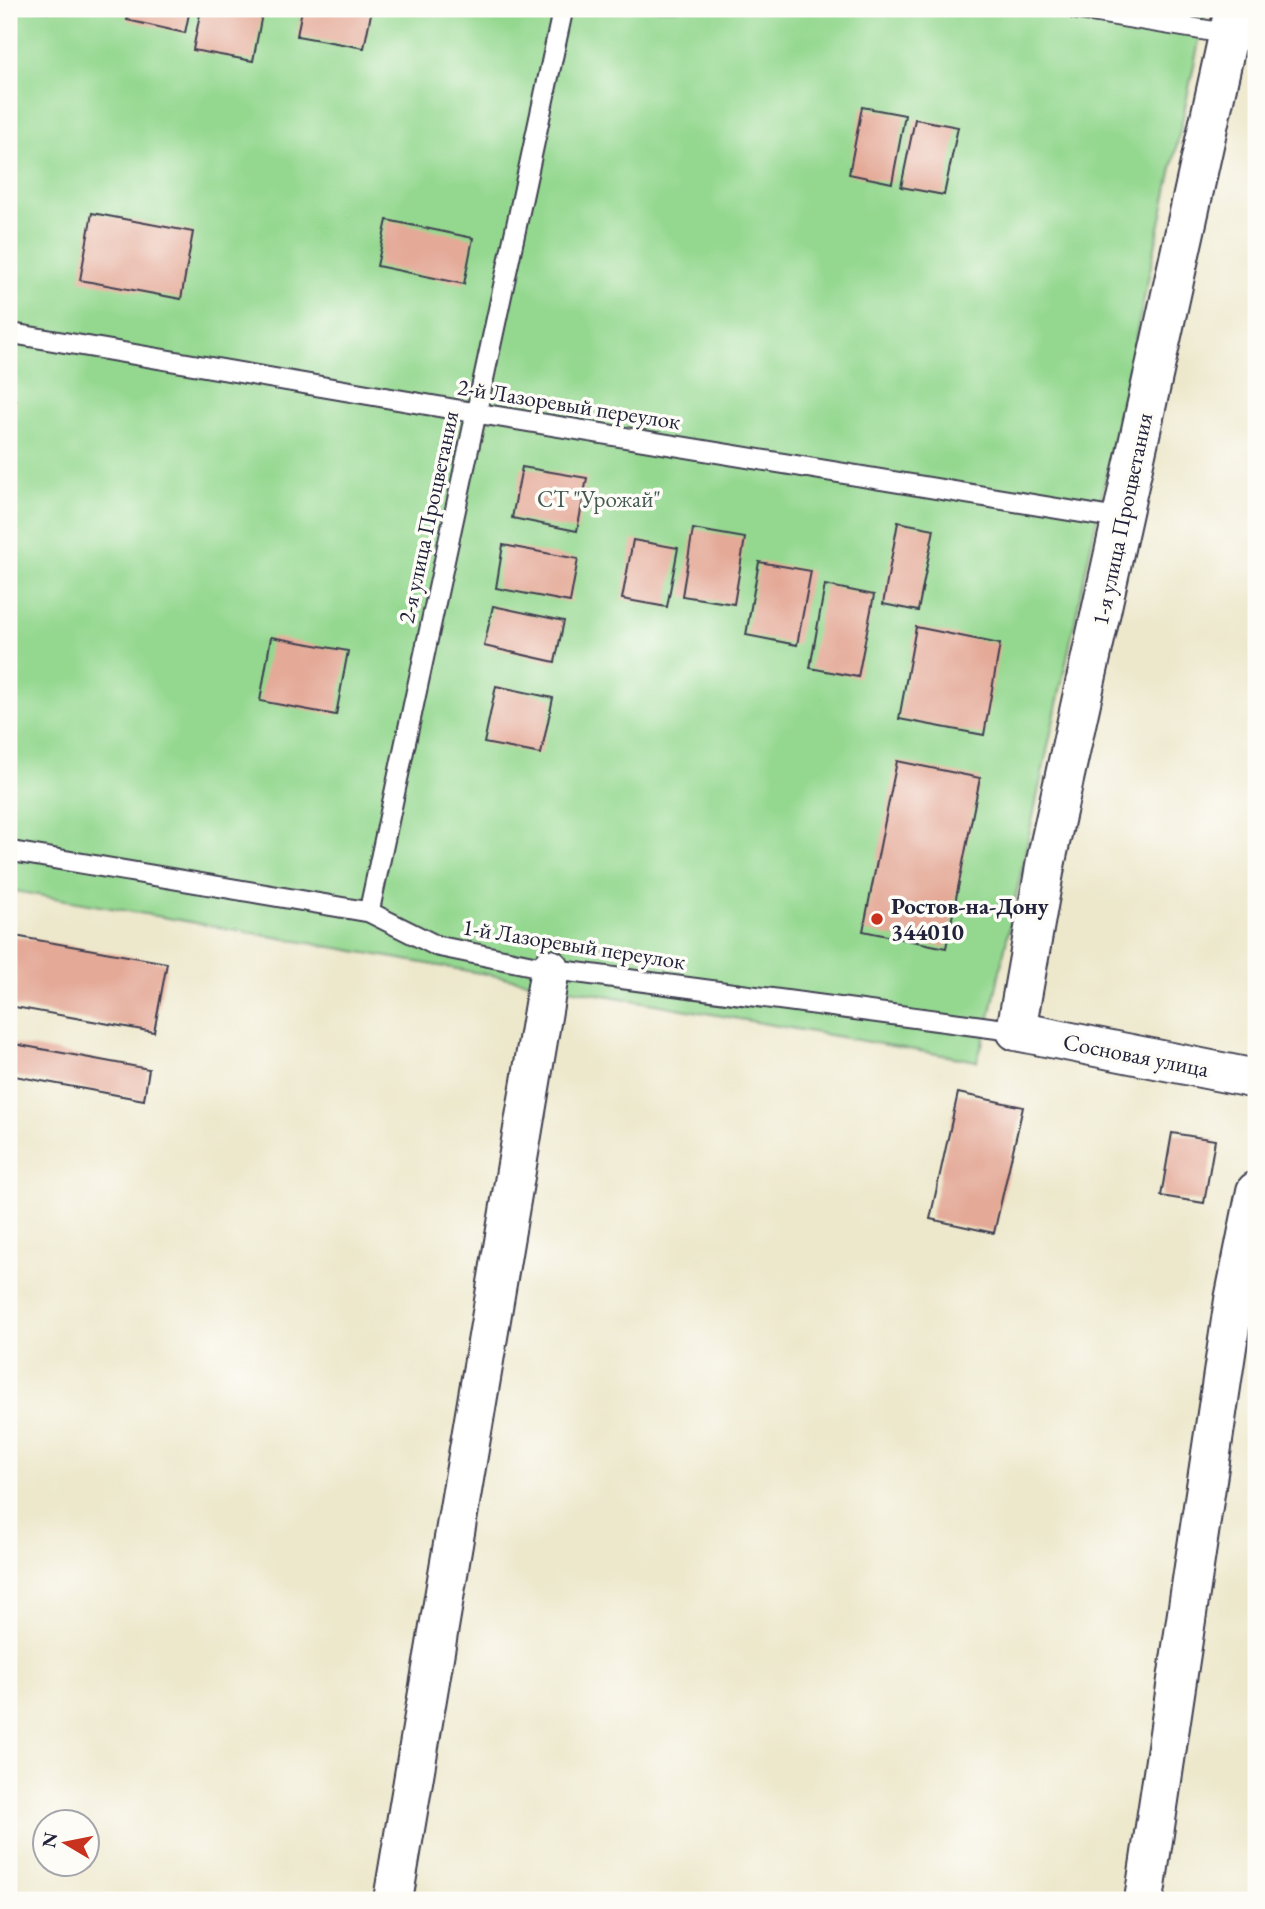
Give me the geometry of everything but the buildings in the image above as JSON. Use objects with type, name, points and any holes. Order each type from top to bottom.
[{"type":"street","name":"1-я улица Процветания","points":[[1016,1031],[1046,861],[1122,519],[1240,28]]},
{"type":"street","points":[[393,1900],[550,969]]},
{"type":"street","name":"Сосновая улица","points":[[1016,1031],[1256,1079]]},
{"type":"street","points":[[1144,1900],[1234,1300],[1256,1191]]},
{"type":"lane","name":"2-я улица Процветания","points":[[369,912],[562,9]]},
{"type":"lane","points":[[1076,9],[1240,28]]},
{"type":"lane","name":"2-й Лазоревый переулок","points":[[9,333],[1122,519]]},
{"type":"lane","name":"1-й Лазоревый переулок","points":[[9,851],[369,912],[437,946],[550,969],[1016,1031]]},
{"type":"green space","name":"СТ \"Урожай\"","points":[[9,9],[1206,9],[989,1022],[977,1061],[9,890]]},
{"type":"place","name":"Ростов-на-Дону 344010","points":[[877,919]]}]
